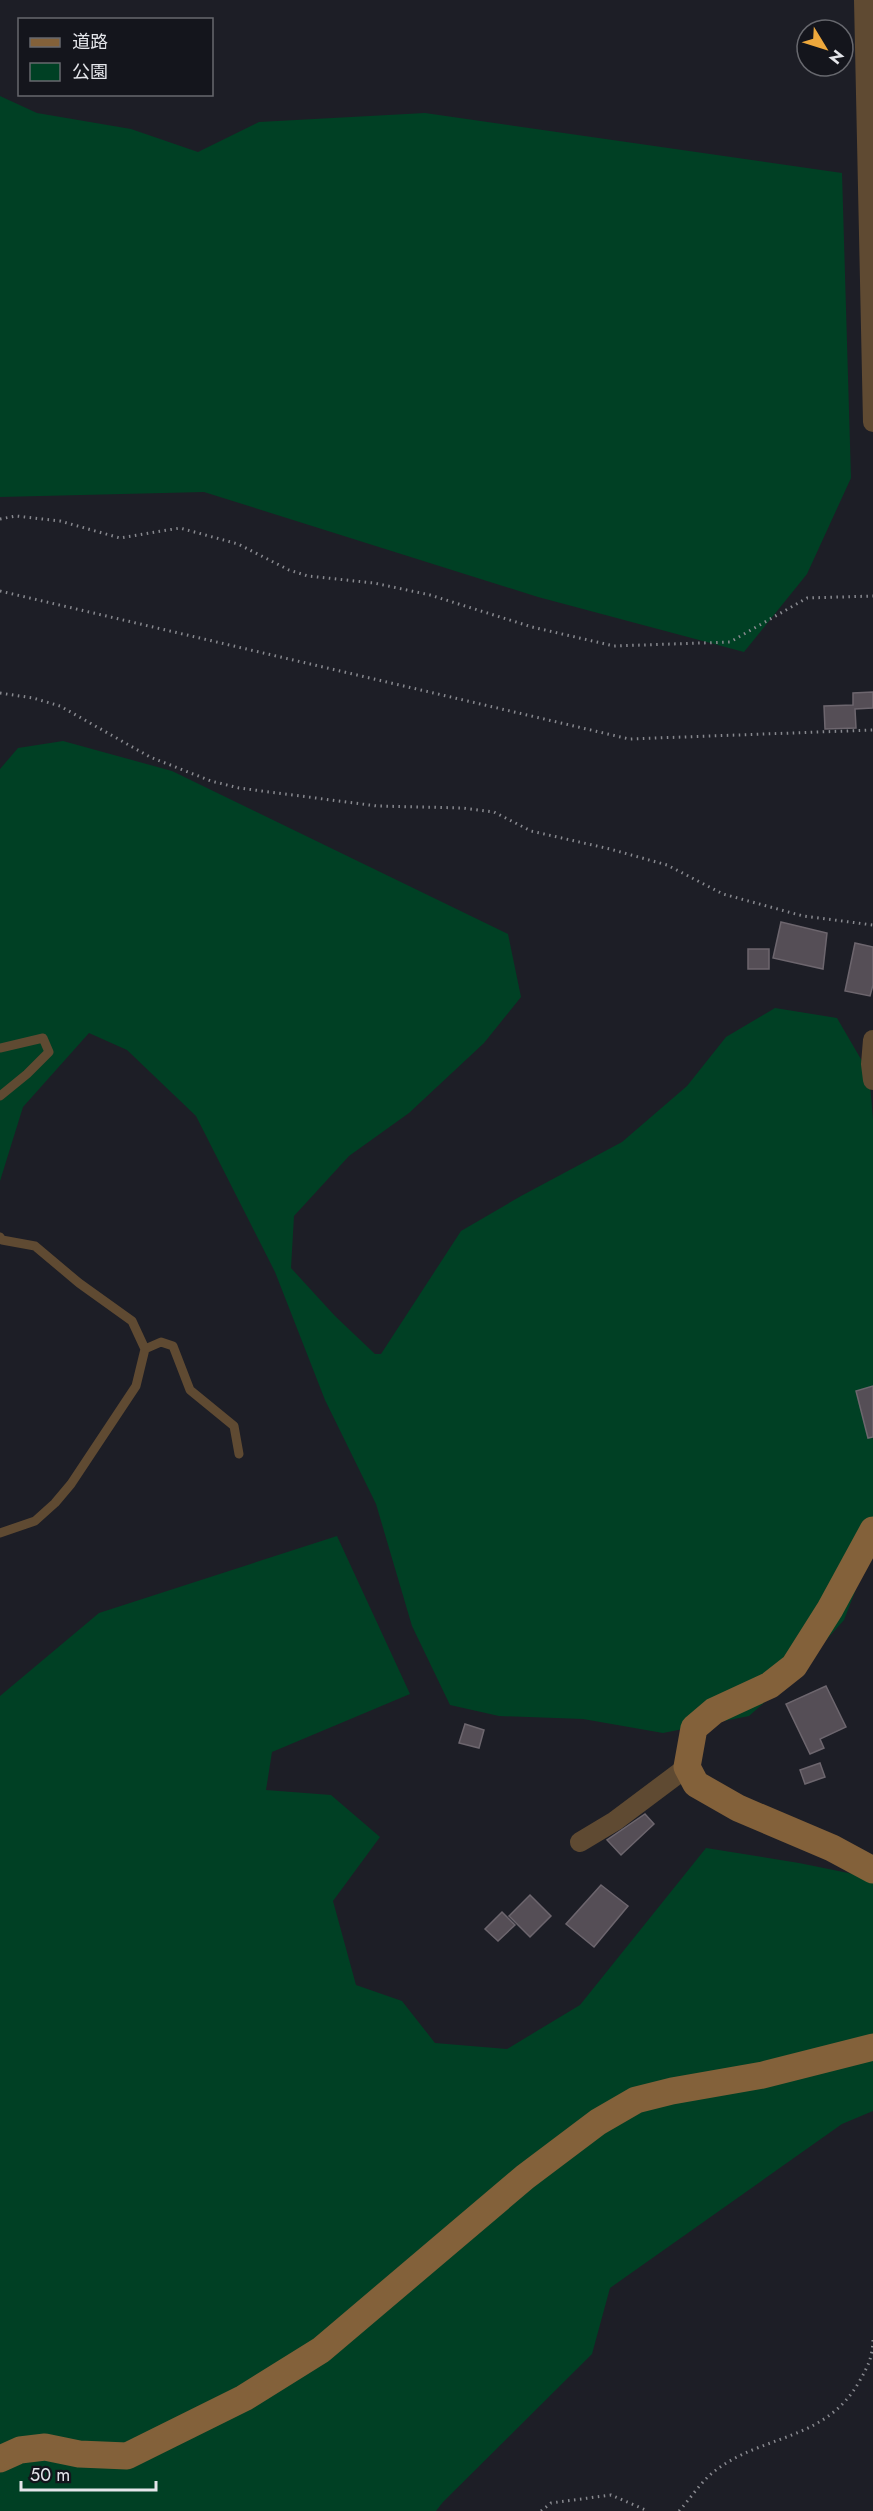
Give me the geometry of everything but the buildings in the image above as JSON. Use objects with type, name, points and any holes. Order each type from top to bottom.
[{"type":"street","points":[[864,0],[873,422]]},
{"type":"street","points":[[873,1040],[871,1064],[873,1080]]},
{"type":"street","points":[[873,1530],[830,1609],[794,1666],[770,1685],[714,1711],[694,1728],[687,1767],[696,1784],[721,1799],[832,1848],[873,1870]]},
{"type":"street","points":[[580,1842],[615,1821],[687,1767]]},
{"type":"street","points":[[0,2459],[20,2450],[45,2447],[79,2454],[127,2456],[244,2398],[321,2350],[525,2177],[598,2122],[636,2100],[672,2091],[764,2075],[873,2047]]},
{"type":"lane","points":[[0,1048],[43,1038],[49,1052],[0,1096]]},
{"type":"lane","points":[[0,1237],[2,1240],[35,1246],[132,1321],[145,1349],[136,1386],[71,1484],[35,1521],[0,1533]]},
{"type":"lane","points":[[145,1349],[162,1342],[173,1346],[190,1390],[234,1426],[239,1454]]},
{"type":"path","points":[[0,519],[16,516],[60,521],[120,538],[180,528],[238,544],[289,570],[309,576],[374,583],[430,595],[532,627],[614,646],[730,642],[807,598],[873,596]]},
{"type":"path","points":[[0,591],[628,740],[873,730]]},
{"type":"path","points":[[0,693],[33,698],[60,706],[150,757],[211,781],[240,788],[377,806],[463,808],[494,812],[531,831],[667,865],[723,894],[803,916],[873,925]]},
{"type":"path","points":[[679,2511],[716,2470],[747,2453],[813,2427],[848,2400],[872,2359],[873,2340]]},
{"type":"path","points":[[541,2511],[551,2503],[611,2495],[648,2511]]},
{"type":"green space","points":[[0,96],[37,113],[131,129],[198,152],[259,122],[425,113],[842,173],[851,478],[807,574],[744,652],[538,597],[204,492],[0,497]]},
{"type":"green space","points":[[63,741],[172,771],[508,934],[521,997],[484,1043],[409,1113],[349,1156],[294,1216],[291,1268],[335,1316],[375,1354],[381,1354],[461,1231],[622,1142],[687,1086],[726,1037],[775,1008],[837,1018],[869,1073],[873,1119],[873,1545],[844,1620],[793,1677],[749,1716],[663,1733],[583,1719],[499,1716],[450,1705],[412,1626],[376,1504],[325,1400],[275,1272],[196,1116],[127,1050],[89,1033],[23,1107],[0,1181],[0,769],[18,748]]},
{"type":"green space","points":[[337,1536],[410,1694],[272,1752],[266,1790],[331,1795],[380,1837],[333,1901],[356,1985],[402,2001],[435,2043],[507,2049],[580,2005],[706,1848],[873,1878],[873,2111],[842,2124],[610,2288],[592,2354],[436,2511],[0,2511],[0,1696],[99,1613]]}]
